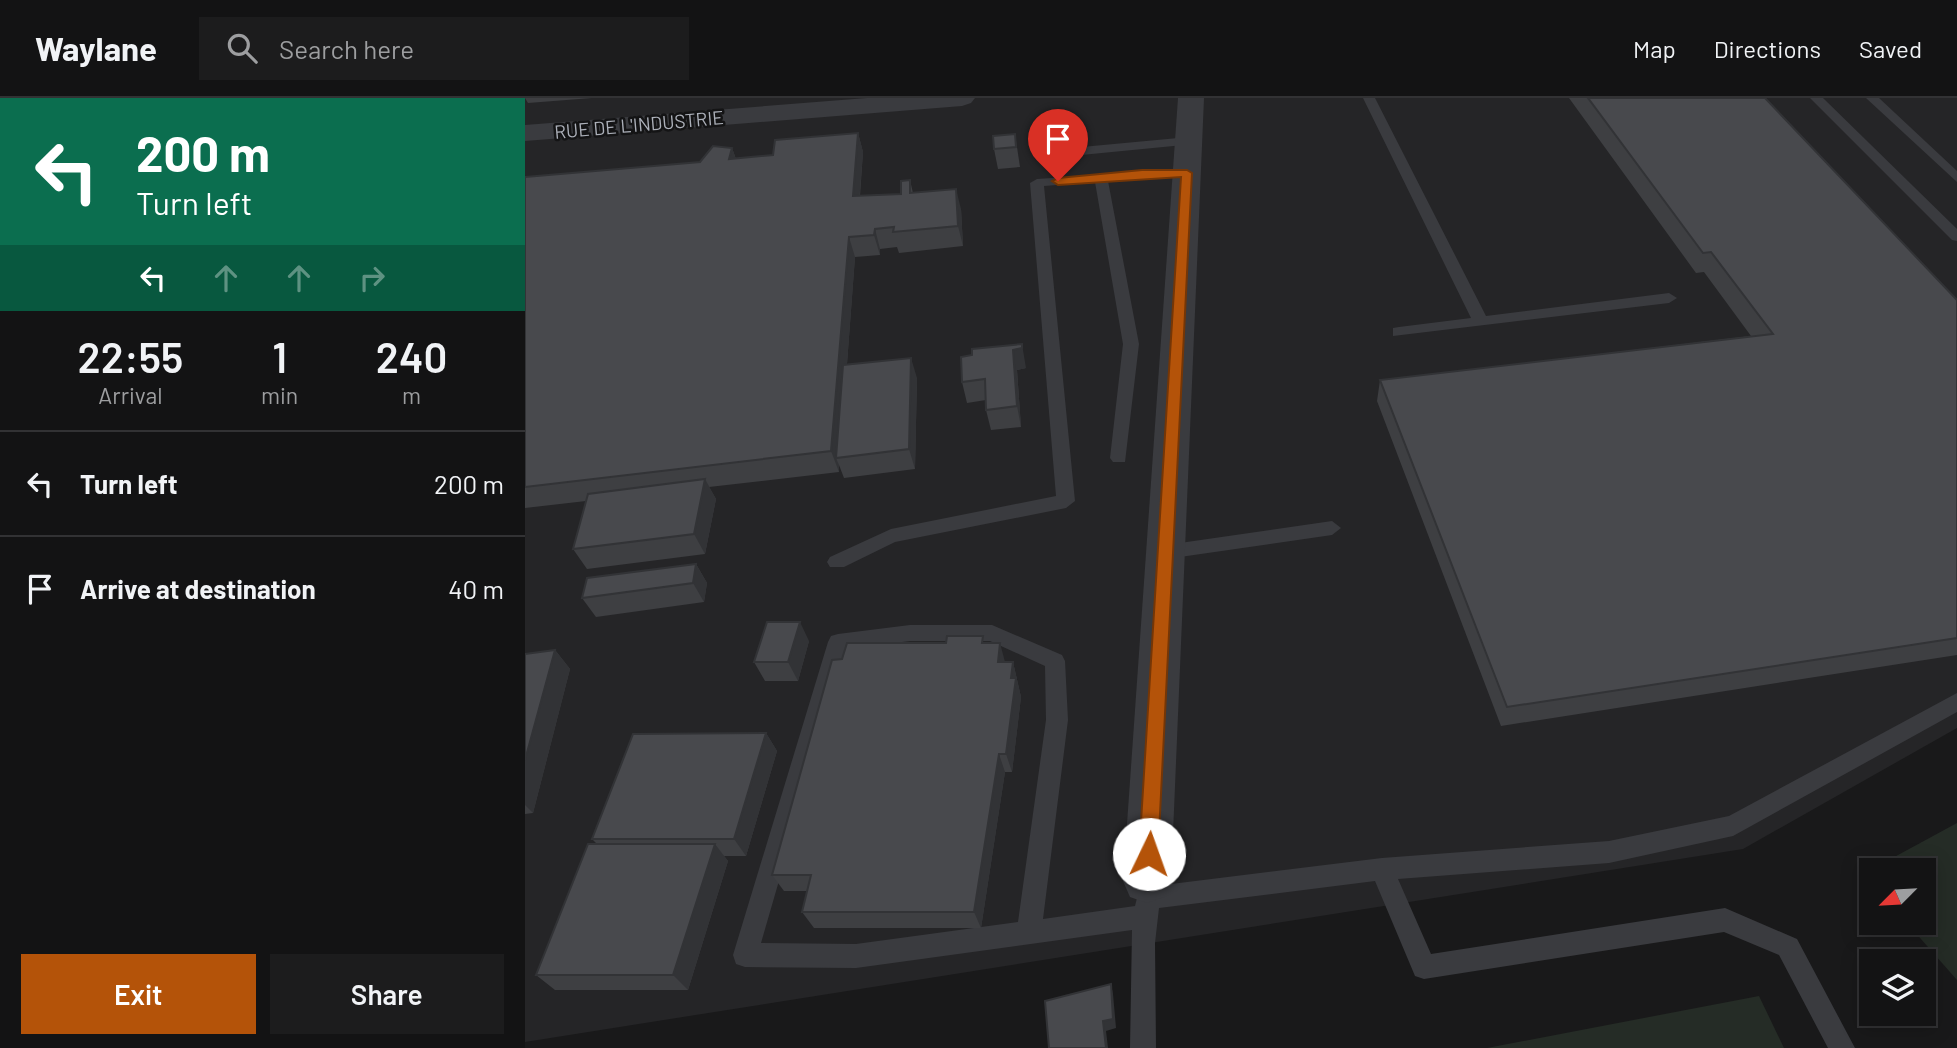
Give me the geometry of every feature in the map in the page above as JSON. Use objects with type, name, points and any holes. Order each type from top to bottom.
[{"type":"street","name":"RUE DE L'INDUSTRIE","points":[[525,133],[812,104],[962,98]]},
{"type":"street","points":[[1147,899],[1191,98]]},
{"type":"lane","points":[[1370,98],[1481,322]]},
{"type":"lane","points":[[1816,98],[1957,237]]},
{"type":"lane","points":[[1872,98],[1957,178]]},
{"type":"lane","points":[[1071,152],[1188,157]]},
{"type":"lane","points":[[837,562],[891,536],[1066,501],[1037,183],[1101,177],[1188,157]]},
{"type":"lane","points":[[1101,177],[1131,344],[1119,458]]},
{"type":"lane","points":[[1399,332],[1669,298]]},
{"type":"lane","points":[[1166,552],[1332,527]]},
{"type":"lane","points":[[1029,932],[1057,720],[1055,661],[992,633],[910,633],[838,642],[745,955],[856,956],[1029,932],[1147,899],[1382,869],[1609,852],[1733,827],[1957,702]]},
{"type":"lane","points":[[1382,869],[1424,967],[1725,920],[1788,947],[1842,1048]]},
{"type":"lane","points":[[1143,1048],[1143,943],[1147,899]]},
{"type":"shaded area","points":[[525,98],[1957,98],[1957,728],[1743,849],[525,1042]]},
{"type":"shaded area","points":[[1957,823],[1957,980],[1936,956],[1936,949],[1930,949],[1917,935],[1936,935],[1936,858],[1892,858]]},
{"type":"shaded area","points":[[1759,996],[1784,1048],[1487,1048]]},
{"type":"building","points":[[1588,98],[1765,98],[1957,300],[1957,638],[1507,707],[1380,380],[1773,334],[1711,252],[1703,253]]},
{"type":"building","points":[[858,133],[853,196],[901,194],[901,181],[910,180],[910,193],[956,189],[958,226],[893,232],[894,227],[875,229],[874,235],[849,237],[831,451],[525,487],[525,177],[700,162],[713,146],[732,148],[729,159],[773,155],[775,140]]},
{"type":"building","points":[[1015,134],[1016,147],[994,149],[993,136]]},
{"type":"building","points":[[1022,344],[1022,348],[1013,350],[1017,406],[986,410],[985,379],[962,382],[961,357],[972,355],[972,349]]},
{"type":"building","points":[[911,358],[909,449],[836,458],[843,365]]},
{"type":"building","points":[[705,479],[694,534],[573,549],[588,494]]},
{"type":"building","points":[[696,564],[693,583],[582,598],[587,578]]},
{"type":"building","points":[[767,622],[800,622],[788,662],[754,662]]},
{"type":"building","points":[[947,636],[983,636],[982,643],[1000,643],[998,662],[1013,662],[1011,678],[1016,678],[1006,754],[999,754],[974,912],[802,912],[811,875],[772,875],[832,660],[842,659],[847,643],[946,643]]},
{"type":"building","points":[[555,650],[525,760],[525,654]]},
{"type":"building","points":[[766,733],[734,839],[592,839],[633,734]]},
{"type":"building","points":[[588,844],[715,844],[673,975],[536,975]]},
{"type":"building","points":[[1111,984],[1113,1019],[1103,1021],[1106,1048],[1049,1048],[1045,1001]]},
{"type":"route","points":[[1058,181],[1187,173],[1149,854]]}]
